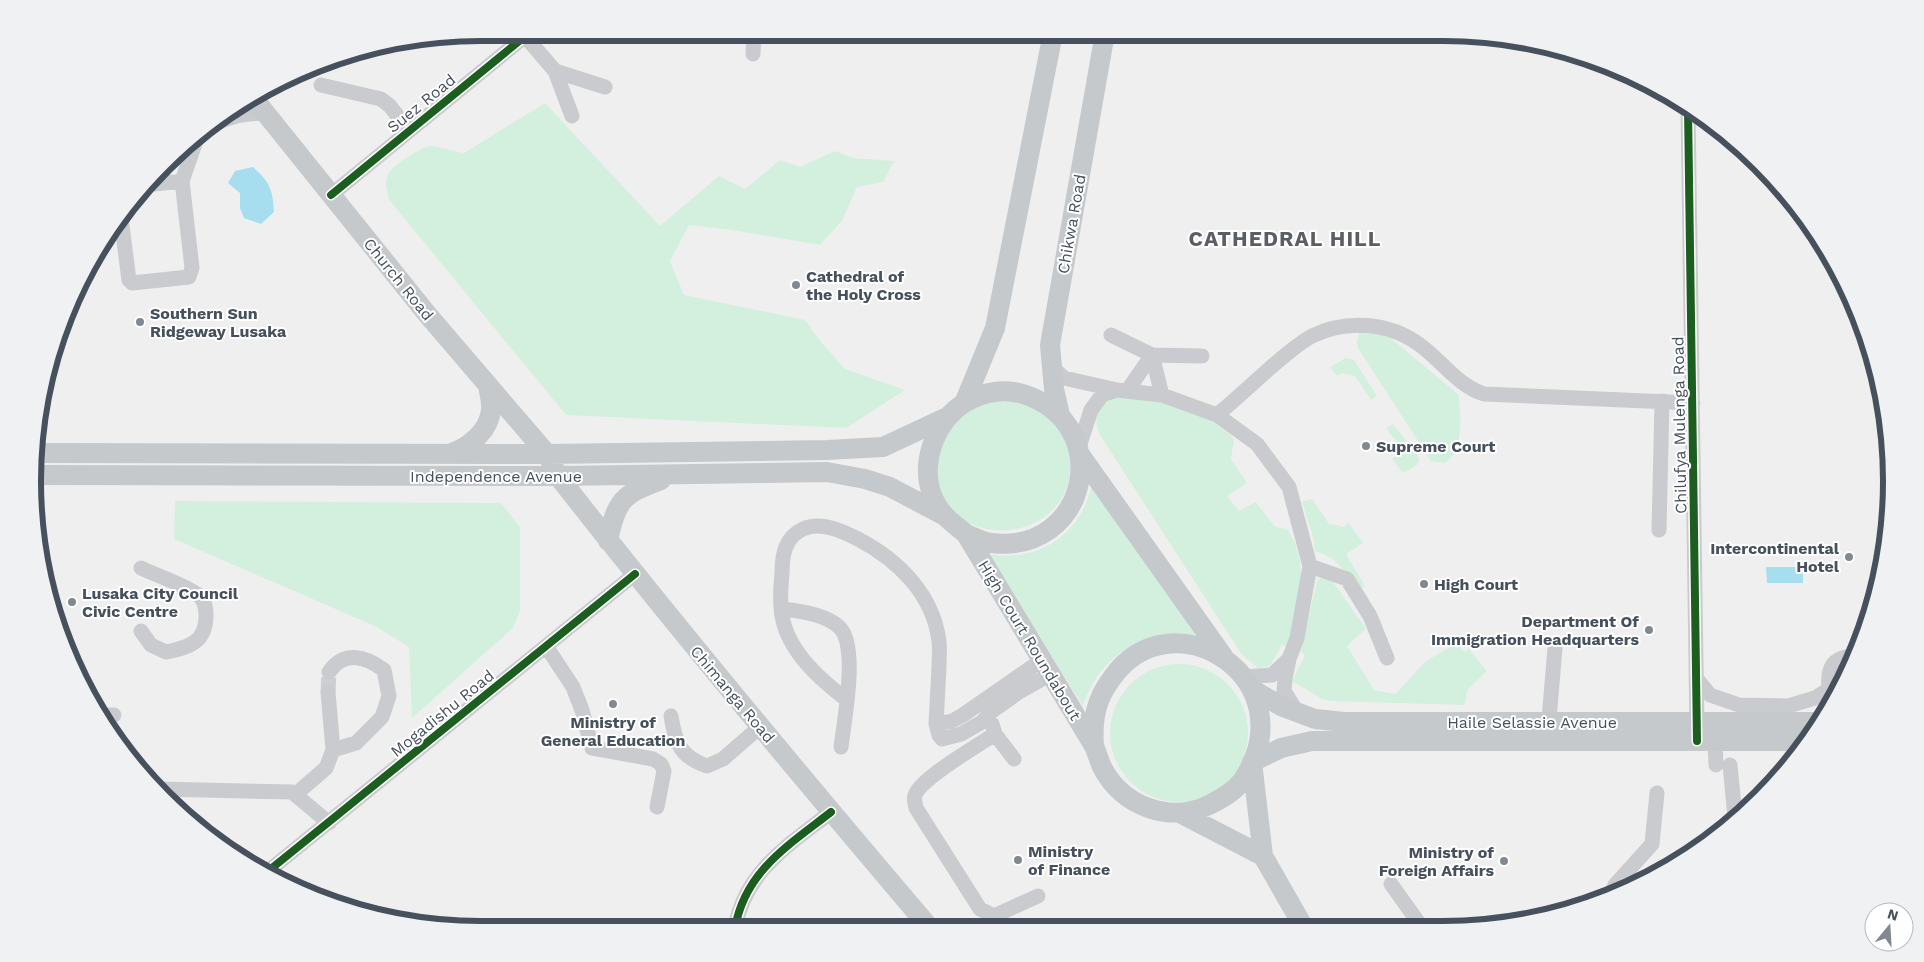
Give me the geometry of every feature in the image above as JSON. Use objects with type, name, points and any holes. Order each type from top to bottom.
[{"type":"main road","points":[[965,401],[996,328],[1051,41]]},
{"type":"main road","name":"Chikwa Road","points":[[1060,415],[1054,389],[1050,345],[1104,41]]},
{"type":"main road","name":"Church Road","points":[[260,106],[427,314],[547,454]]},
{"type":"main road","points":[[450,454],[462,449],[476,438],[486,425],[491,410],[488,385]]},
{"type":"main road","name":"High Court Roundabout","points":[[1080,452],[1080,481],[1072,504],[1057,524],[1037,537],[1013,544],[989,543],[966,534],[944,516],[933,498],[928,477],[928,456],[934,436],[945,418],[965,401],[989,392],[1015,392],[1040,399],[1060,415],[1071,430],[1080,452],[1224,658]]},
{"type":"main road","name":"Independence Avenue","points":[[42,453],[547,454],[817,450],[882,447],[945,418]]},
{"type":"main road","name":"Chimanga Road","points":[[547,454],[558,476],[724,685],[761,726],[924,921]]},
{"type":"main road","name":"Independence Avenue","points":[[41,475],[558,476],[828,472],[865,479],[890,487],[944,516]]},
{"type":"main road","points":[[608,541],[613,516],[622,500],[636,490],[675,475]]},
{"type":"main road","name":"High Court Roundabout","points":[[966,534],[1094,746],[1102,767],[1116,786],[1134,802],[1156,811],[1180,814],[1202,808],[1224,798],[1241,783],[1252,762],[1261,727],[1259,709],[1248,684],[1234,666],[1224,658],[1207,649],[1188,644],[1168,644],[1149,648],[1132,658],[1116,671],[1105,687],[1097,706],[1093,726],[1094,746]]},
{"type":"main road","name":"Haile Selassie Avenue","points":[[1248,684],[1283,707],[1315,719],[1344,722],[1548,732],[1703,735],[1798,741]]},
{"type":"main road","name":"Haile Selassie Avenue","points":[[1703,735],[1810,723]]},
{"type":"main road","name":"Haile Selassie Avenue","points":[[1252,762],[1281,748],[1312,741],[1548,732]]},
{"type":"main road","points":[[1252,762],[1263,856],[1300,921]]},
{"type":"main road","points":[[1180,814],[1263,856]]},
{"type":"street","name":"Suez Road","points":[[331,195],[518,41]]},
{"type":"street","points":[[532,41],[555,71],[572,116]]},
{"type":"street","points":[[753,54],[754,41]]},
{"type":"street","points":[[555,71],[605,87]]},
{"type":"street","points":[[321,85],[381,99],[390,106],[409,131]]},
{"type":"street","points":[[237,115],[260,106]]},
{"type":"street","name":"Chilufya Mulenga Road","points":[[1688,116],[1696,678],[1703,735],[1723,765],[1733,812]]},
{"type":"street","points":[[121,228],[129,280],[132,283],[189,278],[192,268],[182,180],[193,148]]},
{"type":"street","points":[[157,183],[182,180]]},
{"type":"street","points":[[1217,415],[1297,345],[1326,331],[1341,326],[1358,324],[1398,332],[1421,345],[1465,385],[1484,394],[1692,403]]},
{"type":"street","points":[[1111,335],[1152,354],[1202,356]]},
{"type":"street","points":[[1080,452],[1091,410],[1102,395],[1122,390],[1152,354]]},
{"type":"street","points":[[1152,354],[1162,395]]},
{"type":"street","points":[[1052,368],[1064,378],[1122,390],[1162,395],[1217,415],[1257,444],[1289,487],[1310,566],[1297,638],[1289,659],[1284,691],[1297,712]]},
{"type":"street","points":[[1659,530],[1662,401]]},
{"type":"street","points":[[847,700],[813,671],[787,635],[781,608],[784,552],[788,542],[796,533],[805,528],[819,526],[835,529],[875,548],[916,584],[928,603],[940,642],[938,731],[946,739],[961,734],[982,722],[991,712],[1019,692],[1047,667]]},
{"type":"street","points":[[1310,566],[1347,579],[1370,616],[1388,658]]},
{"type":"street","points":[[141,568],[198,594],[206,608],[206,622],[200,637],[184,648],[166,652],[151,645],[141,631]]},
{"type":"street","name":"Mogadishu Road","points":[[272,868],[635,574]]},
{"type":"street","points":[[781,608],[827,619],[844,632],[848,653],[847,700],[841,746]]},
{"type":"street","points":[[546,646],[573,688],[582,710],[592,748],[653,758],[660,764],[664,771],[657,807]]},
{"type":"street","points":[[1548,732],[1555,648]]},
{"type":"street","points":[[329,672],[334,664],[352,656],[372,661],[384,670],[389,696],[382,717],[356,743],[333,750]]},
{"type":"street","points":[[1829,691],[1828,676],[1834,662],[1845,657]]},
{"type":"street","points":[[1248,684],[1272,675],[1289,659]]},
{"type":"street","points":[[938,731],[992,695],[1047,667]]},
{"type":"street","points":[[1696,678],[1710,695],[1739,705],[1788,706],[1827,695]]},
{"type":"street","points":[[296,794],[326,768],[333,750],[328,692]]},
{"type":"street","points":[[992,695],[991,712],[995,734],[1014,759]]},
{"type":"street","points":[[671,716],[675,740],[692,761],[707,766],[723,759],[761,726]]},
{"type":"street","points":[[995,734],[944,768],[917,791],[914,798],[916,808],[980,909],[994,916],[1038,896]]},
{"type":"street","points":[[168,790],[288,792],[296,794],[329,822]]},
{"type":"street","points":[[1614,886],[1652,844],[1657,793]]},
{"type":"street","points":[[737,921],[744,898],[762,869],[831,812]]},
{"type":"street","points":[[1391,884],[1417,921]]},
{"type":"green space","points":[[545,103],[660,226],[719,176],[745,189],[780,160],[800,167],[835,151],[853,158],[894,161],[883,182],[857,187],[842,221],[820,245],[732,230],[689,225],[670,261],[684,295],[805,320],[821,342],[845,369],[905,390],[846,428],[566,415],[390,201],[386,186],[386,180],[391,170],[421,149],[432,146],[464,153]]},
{"type":"green space","points":[[1380,329],[1459,395],[1460,432],[1456,449],[1445,463],[1431,461],[1358,348],[1359,332]]},
{"type":"green space","points":[[1346,358],[1354,360],[1377,396],[1371,400],[1355,376],[1342,373],[1337,376],[1330,367]]},
{"type":"green space","points":[[994,394],[1052,415],[1067,440],[1070,451],[1066,490],[1053,510],[1034,523],[1012,530],[989,529],[966,522],[948,506],[935,479],[940,430]]},
{"type":"green space","points":[[1113,397],[1166,401],[1205,416],[1231,435],[1234,440],[1231,459],[1247,483],[1227,496],[1239,511],[1256,502],[1274,526],[1288,530],[1295,542],[1301,574],[1295,627],[1286,646],[1282,645],[1270,666],[1258,668],[1242,655],[1098,432],[1095,412],[1100,401]]},
{"type":"green space","points":[[1393,424],[1418,456],[1419,461],[1417,465],[1403,473],[1392,459],[1403,450],[1386,428]]},
{"type":"green space","points":[[1093,480],[1199,638],[1160,637],[1143,641],[1127,649],[1113,659],[1101,672],[1083,706],[986,554],[1006,556],[1024,554],[1041,549],[1056,541],[1069,530],[1079,516]]},
{"type":"green space","points":[[1312,499],[1330,525],[1344,527],[1348,522],[1363,543],[1346,554],[1365,586],[1358,592],[1336,562],[1315,551],[1313,537],[1302,502]]},
{"type":"green space","points":[[175,501],[501,503],[520,527],[520,611],[513,628],[412,718],[409,647],[375,626],[174,539]]},
{"type":"green space","points":[[1322,577],[1331,579],[1366,629],[1347,646],[1374,690],[1395,694],[1426,661],[1457,643],[1464,652],[1469,649],[1487,671],[1467,690],[1465,705],[1331,701],[1322,699],[1292,681],[1305,655],[1301,651],[1317,581]]},
{"type":"green space","points":[[1179,664],[1205,669],[1228,684],[1243,707],[1248,733],[1243,759],[1228,782],[1205,797],[1179,802],[1153,797],[1130,782],[1115,759],[1110,733],[1115,707],[1130,684],[1153,669]]},
{"type":"water","points":[[253,167],[267,182],[273,198],[274,212],[261,224],[244,218],[240,208],[240,193],[228,183],[235,171]]},
{"type":"water","points":[[1766,567],[1803,567],[1803,583],[1767,583]]},
{"type":"tunnel","points":[[328,692],[329,672]]},
{"type":"cycle path","points":[[331,195],[519,41]]},
{"type":"cycle path","points":[[1688,116],[1697,741]]},
{"type":"cycle path","points":[[272,868],[635,574]]},
{"type":"cycle path","points":[[737,921],[748,890],[771,861],[831,812]]},
{"type":"place","name":"Cathedral of the Holy Cross","points":[[796,285]]},
{"type":"place","name":"Southern Sun Ridgeway Lusaka","points":[[140,322]]},
{"type":"place","name":"Supreme Court","points":[[1366,446]]},
{"type":"place","name":"Intercontinental Hotel","points":[[1849,557]]},
{"type":"place","name":"High Court","points":[[1424,584]]},
{"type":"place","name":"Lusaka City Council Civic Centre","points":[[72,602]]},
{"type":"place","name":"Department Of Immigration Headquarters","points":[[1649,630]]},
{"type":"place","name":"Ministry of General Education","points":[[613,704]]},
{"type":"place","name":"Ministry of Finance","points":[[1018,860]]},
{"type":"place","name":"Ministry of Foreign Affairs","points":[[1504,861]]},
{"type":"district","name":"CATHEDRAL HILL","points":[[1285,239]]}]
